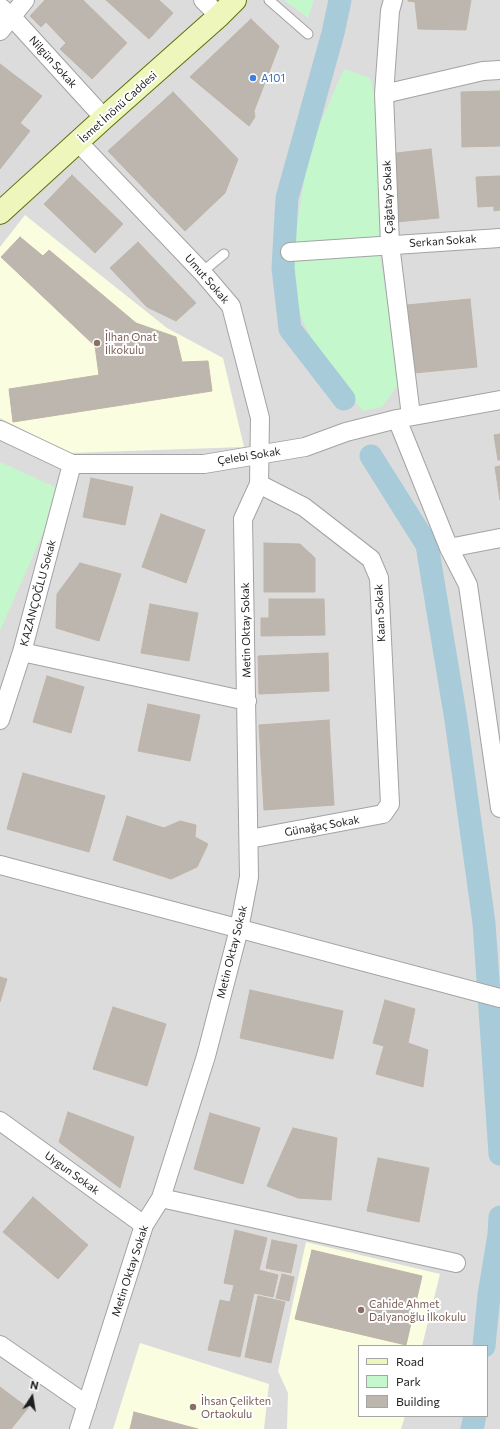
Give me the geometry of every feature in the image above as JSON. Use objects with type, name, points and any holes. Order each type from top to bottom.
[{"type":"street","points":[[0,31],[6,12],[24,0]]},
{"type":"street","points":[[203,0],[220,16]]},
{"type":"street","name":"İsmet İnönü Caddesi","points":[[0,213],[104,118],[220,16],[235,0]]},
{"type":"street","name":"Çağatay Sokak","points":[[393,0],[390,11],[384,94],[390,244],[404,418],[449,548],[468,585],[500,808]]},
{"type":"street","name":"Nilgün Sokak","points":[[6,12],[104,118]]},
{"type":"street","points":[[384,94],[484,71],[500,70]]},
{"type":"street","name":"Umut Sokak","points":[[78,142],[202,272],[231,306],[260,418],[258,455]]},
{"type":"street","name":"Serkan Sokak","points":[[290,252],[390,244],[500,238]]},
{"type":"street","name":"Çelebi Sokak","points":[[0,430],[72,464],[204,464],[305,447],[346,432],[404,418],[500,400]]},
{"type":"street","name":"Metin Oktay Sokak","points":[[80,1429],[144,1225],[161,1198],[206,1056],[239,929],[249,877],[243,519],[259,484],[258,455]]},
{"type":"street","name":"KAZANÇOĞLU Sokak","points":[[0,720],[22,652],[72,464]]},
{"type":"street","name":"Kaan Sokak","points":[[259,484],[304,507],[371,559],[379,578],[390,804]]},
{"type":"street","points":[[449,548],[500,538]]},
{"type":"street","points":[[22,652],[247,701]]},
{"type":"street","name":"Günağaç Sokak","points":[[249,839],[383,814],[390,804]]},
{"type":"street","points":[[0,865],[500,998]]},
{"type":"street","name":"Uygun Sokak","points":[[0,1121],[144,1225]]},
{"type":"street","points":[[161,1198],[456,1263]]},
{"type":"street","points":[[0,1345],[87,1405]]},
{"type":"lane","points":[[269,0],[308,34]]},
{"type":"lane","points":[[202,272],[224,254]]},
{"type":"shaded area","points":[[0,0],[500,0],[500,1429],[0,1429]]},
{"type":"shaded area","name":"İlhan Onat İlkokulu","points":[[25,215],[167,328],[223,358],[244,447],[69,453],[0,418],[0,247]]},
{"type":"shaded area","name":"Cahide Ahmet Dalyanoğlu İlkokulu","points":[[306,1242],[440,1274],[422,1345],[358,1345],[358,1417],[405,1417],[401,1429],[287,1429],[288,1393],[278,1371]]},
{"type":"shaded area","name":"İhsan Çelikten Ortaokulu","points":[[140,1343],[269,1384],[264,1429],[113,1429]]},
{"type":"green space","points":[[284,0],[314,0],[308,18]]},
{"type":"green space","points":[[344,69],[370,78],[381,122],[384,241],[294,242],[310,146]]},
{"type":"green space","points":[[379,252],[401,381],[382,407],[363,411],[346,391],[312,340],[295,304],[287,262]]},
{"type":"green space","points":[[0,462],[62,490],[0,631]]},
{"type":"building","points":[[45,0],[83,0],[127,43],[92,79],[60,49],[66,43],[46,22],[41,27],[30,16]]},
{"type":"building","points":[[106,0],[159,0],[173,13],[149,39]]},
{"type":"building","points":[[408,0],[471,0],[466,30],[418,29],[415,2]]},
{"type":"building","points":[[251,19],[279,46],[254,111],[255,117],[249,126],[190,77]]},
{"type":"building","points":[[0,64],[42,96],[20,123],[30,131],[0,169]]},
{"type":"building","points":[[500,91],[500,146],[462,147],[461,92]]},
{"type":"building","points":[[173,92],[238,159],[225,193],[185,231],[108,151]]},
{"type":"building","points":[[431,149],[439,218],[396,222],[388,154]]},
{"type":"building","points":[[72,175],[123,224],[95,253],[44,204]]},
{"type":"building","points":[[500,176],[500,210],[494,211],[494,206],[478,207],[476,177]]},
{"type":"building","name":"İlhan Onat İlkokulu","points":[[20,237],[43,256],[49,250],[136,323],[176,337],[182,362],[208,361],[212,391],[13,422],[9,389],[99,375],[95,346],[1,257]]},
{"type":"building","points":[[138,242],[196,303],[176,321],[147,307],[110,268]]},
{"type":"building","points":[[470,299],[477,367],[414,373],[407,305]]},
{"type":"building","points":[[500,434],[500,460],[498,460],[494,435]]},
{"type":"building","points":[[500,466],[500,500],[495,467]]},
{"type":"building","points":[[91,478],[133,487],[125,525],[83,517]]},
{"type":"building","points":[[161,514],[205,530],[186,583],[142,567]]},
{"type":"building","points":[[264,543],[300,544],[315,558],[315,592],[264,592]]},
{"type":"building","points":[[80,563],[121,574],[99,641],[56,628],[57,594]]},
{"type":"building","points":[[269,599],[324,599],[325,635],[261,636],[261,618],[269,618]]},
{"type":"building","points":[[150,604],[198,613],[189,661],[141,653]]},
{"type":"building","points":[[328,653],[329,691],[259,694],[258,656]]},
{"type":"building","points":[[47,676],[84,687],[71,733],[33,722]]},
{"type":"building","points":[[148,704],[200,715],[190,761],[138,751]]},
{"type":"building","points":[[329,720],[334,805],[264,810],[259,725]]},
{"type":"building","points":[[23,773],[105,796],[89,852],[7,829]]},
{"type":"building","points":[[127,816],[164,828],[180,821],[196,825],[195,837],[208,844],[197,867],[171,879],[113,860]]},
{"type":"building","points":[[0,977],[7,979],[0,1002]]},
{"type":"building","points":[[250,990],[343,1011],[333,1059],[240,1038]]},
{"type":"building","points":[[385,1000],[415,1009],[408,1043],[428,1050],[423,1087],[376,1074],[384,1046],[373,1043]]},
{"type":"building","points":[[113,1007],[166,1024],[147,1086],[93,1069]]},
{"type":"building","points":[[68,1112],[134,1137],[120,1188],[59,1142]]},
{"type":"building","points":[[210,1113],[260,1128],[243,1184],[194,1169]]},
{"type":"building","points":[[293,1128],[337,1138],[331,1200],[298,1198],[267,1186]]},
{"type":"building","points":[[378,1158],[429,1168],[419,1222],[367,1211]]},
{"type":"building","points":[[33,1197],[88,1245],[58,1279],[3,1232]]},
{"type":"building","points":[[235,1230],[267,1238],[259,1270],[278,1275],[273,1297],[254,1293],[240,1357],[208,1350],[220,1300],[230,1302],[234,1285],[224,1283]]},
{"type":"building","points":[[272,1240],[297,1245],[291,1273],[266,1268]]},
{"type":"building","name":"Cahide Ahmet Dalyanoğlu İlkokulu","points":[[312,1250],[422,1276],[406,1345],[295,1319]]},
{"type":"building","points":[[282,1274],[294,1277],[289,1301],[276,1298]]},
{"type":"building","points":[[258,1296],[285,1302],[271,1363],[245,1357]]},
{"type":"building","points":[[0,1387],[28,1408],[11,1429],[0,1429]]},
{"type":"building","points":[[134,1412],[198,1429],[130,1429]]},
{"type":"waterway","points":[[340,0],[333,33],[287,198],[283,268],[290,329],[344,399]]},
{"type":"waterway","points":[[371,456],[427,545],[456,720],[484,923],[500,1154]]},
{"type":"waterway","points":[[484,1345],[489,1295],[499,1234],[500,1217]]},
{"type":"waterway","points":[[472,1429],[475,1417]]},
{"type":"place","name":"A101","points":[[253,78]]},
{"type":"place","name":"İlhan Onat İlkokulu","points":[[97,343]]},
{"type":"place","name":"Cahide Ahmet Dalyanoğlu İlkokulu","points":[[361,1310]]},
{"type":"place","name":"İhsan Çelikten Ortaokulu","points":[[193,1407]]}]
